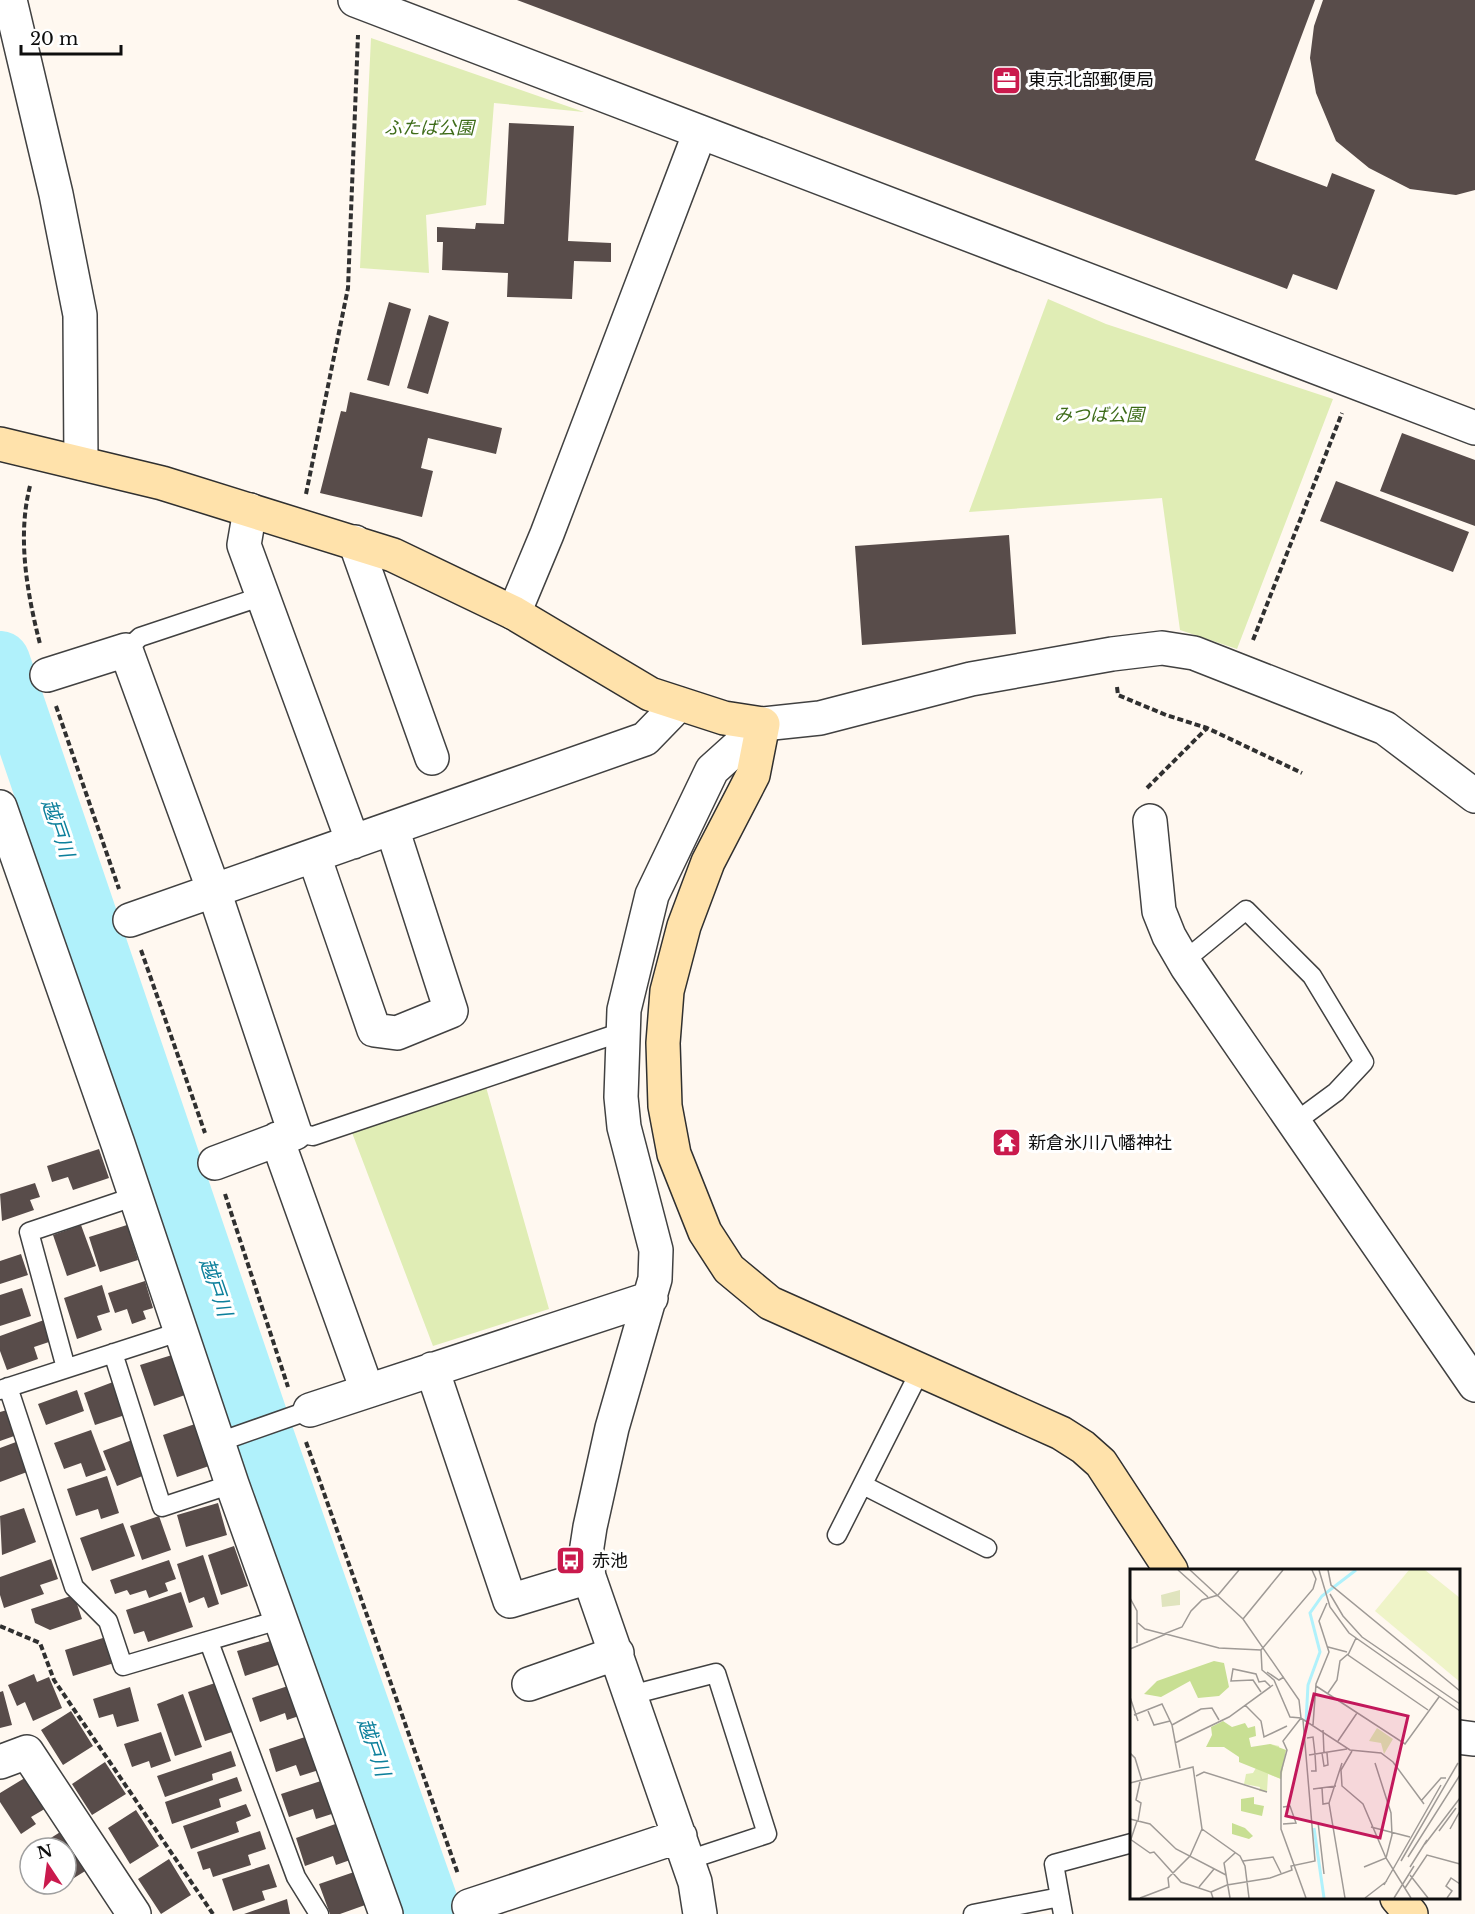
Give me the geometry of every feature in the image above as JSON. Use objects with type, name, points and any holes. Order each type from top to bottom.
[{"type":"street","points":[[10,0],[56,194],[80,315],[81,463]]},
{"type":"street","points":[[357,1],[1475,428]]},
{"type":"street","points":[[514,613],[551,523],[700,132]]},
{"type":"street","points":[[20,448],[162,483],[393,555],[514,613],[650,693],[724,718],[763,724],[820,718],[971,679],[1145,649],[1194,653],[1385,728],[1475,796]]},
{"type":"street","points":[[250,510],[244,545],[353,842]]},
{"type":"street","points":[[355,542],[432,758]]},
{"type":"street","points":[[47,675],[126,650],[214,891],[286,1136],[367,1390]]},
{"type":"street","points":[[130,920],[645,739],[679,704]]},
{"type":"street","points":[[700,1914],[695,1882],[589,1577],[586,1553],[612,1428],[651,1298],[656,1250],[624,1127],[621,1097],[622,1032],[639,939],[652,895],[712,770],[763,724]]},
{"type":"street","points":[[763,724],[753,775],[708,862],[684,926],[667,991],[663,1043],[665,1106],[674,1154],[705,1232],[729,1269],[770,1303],[1061,1433],[1083,1447],[1101,1463],[1170,1569]]},
{"type":"street","points":[[0,807],[182,1331],[225,1439],[232,1484],[386,1914]]},
{"type":"street","points":[[1150,821],[1159,911],[1184,961],[1475,1385]]},
{"type":"street","points":[[314,856],[374,1030],[397,1033],[451,1011],[392,828]]},
{"type":"street","points":[[215,1163],[286,1136]]},
{"type":"street","points":[[297,1415],[651,1298]]},
{"type":"street","points":[[432,1369],[510,1601],[589,1577]]},
{"type":"street","points":[[529,1683],[617,1653]]},
{"type":"street","points":[[1460,1737],[1475,1739]]},
{"type":"street","points":[[0,1762],[27,1752],[134,1914]]},
{"type":"street","points":[[487,1906],[684,1848]]},
{"type":"street","points":[[1398,1899],[1411,1914]]},
{"type":"lane","points":[[126,650],[140,637],[263,596]]},
{"type":"lane","points":[[1184,961],[1246,910],[1312,976],[1364,1062],[1336,1092],[1294,1123]]},
{"type":"lane","points":[[286,1136],[313,1136],[622,1032]]},
{"type":"lane","points":[[66,1368],[29,1232],[136,1196]]},
{"type":"lane","points":[[182,1331],[4,1388],[74,1587],[108,1621],[123,1666],[282,1619]]},
{"type":"lane","points":[[113,1353],[162,1508],[232,1484]]},
{"type":"lane","points":[[837,1535],[920,1371]]},
{"type":"lane","points":[[225,1439],[297,1415]]},
{"type":"lane","points":[[863,1485],[987,1548]]},
{"type":"lane","points":[[209,1642],[296,1877],[319,1914]]},
{"type":"lane","points":[[631,1695],[716,1673],[767,1834],[684,1848]]},
{"type":"lane","points":[[973,1914],[1061,1906],[1054,1864],[1130,1843]]},
{"type":"path","points":[[299,526],[348,288],[357,1]]},
{"type":"path","points":[[1240,672],[1355,381]]},
{"type":"path","points":[[20,448],[25,506],[24,554],[34,620],[62,725],[215,1163],[297,1415],[487,1906]]},
{"type":"path","points":[[1118,695],[1166,715],[1207,728],[1302,773]]},
{"type":"path","points":[[1150,821],[1147,786],[1207,728]]},
{"type":"path","points":[[0,1626],[40,1643],[54,1680],[213,1914]]},
{"type":"green space","name":"ふたば公園","points":[[371,38],[584,112],[494,103],[486,205],[426,215],[429,273],[360,268]]},
{"type":"green space","name":"みつば公園","points":[[1048,299],[1106,324],[1333,399],[1237,649],[1180,630],[1162,498],[969,512]]},
{"type":"green space","points":[[486,1087],[549,1309],[433,1346],[351,1130]]},
{"type":"building","name":"東京北部郵便局","points":[[517,0],[1315,0],[1255,160],[1327,187],[1332,173],[1375,190],[1337,290],[1293,274],[1287,289]]},
{"type":"building","points":[[1323,0],[1475,0],[1475,190],[1456,195],[1410,189],[1369,168],[1336,141],[1316,93],[1310,58],[1314,26]]},
{"type":"building","points":[[509,123],[574,126],[568,241],[611,243],[611,262],[574,261],[572,299],[507,297],[508,273],[442,270],[443,242],[437,242],[437,227],[475,229],[476,223],[504,224]]},
{"type":"building","points":[[389,302],[411,309],[389,386],[367,380]]},
{"type":"building","points":[[429,315],[449,322],[428,394],[407,388]]},
{"type":"building","points":[[350,392],[502,428],[496,454],[428,438],[421,468],[433,471],[422,517],[320,493],[341,411],[346,412]]},
{"type":"building","points":[[1402,433],[1475,460],[1475,526],[1380,491]]},
{"type":"building","points":[[1336,481],[1469,532],[1453,572],[1320,521]]},
{"type":"building","points":[[1009,535],[1016,634],[862,645],[855,546]]},
{"type":"building","points":[[99,1149],[109,1178],[73,1190],[68,1177],[52,1182],[47,1166]]},
{"type":"building","points":[[35,1183],[40,1197],[30,1200],[34,1210],[2,1221],[0,1194]]},
{"type":"building","points":[[81,1225],[96,1266],[67,1276],[53,1235]]},
{"type":"building","points":[[127,1225],[138,1260],[100,1272],[89,1237]]},
{"type":"building","points":[[21,1254],[28,1275],[0,1284],[0,1261]]},
{"type":"building","points":[[145,1281],[153,1308],[143,1311],[146,1319],[132,1324],[127,1309],[115,1313],[108,1293]]},
{"type":"building","points":[[102,1285],[110,1312],[97,1316],[102,1330],[77,1339],[64,1298]]},
{"type":"building","points":[[22,1288],[31,1316],[0,1326],[0,1295]]},
{"type":"building","points":[[44,1320],[52,1341],[34,1347],[38,1359],[7,1370],[0,1351],[0,1336]]},
{"type":"building","points":[[172,1355],[185,1395],[154,1406],[140,1365]]},
{"type":"building","points":[[113,1382],[125,1415],[95,1425],[84,1393]]},
{"type":"building","points":[[77,1390],[84,1411],[46,1425],[38,1404]]},
{"type":"building","points":[[7,1410],[17,1435],[0,1441],[0,1412]]},
{"type":"building","points":[[195,1424],[209,1466],[177,1477],[163,1435]]},
{"type":"building","points":[[91,1430],[106,1470],[86,1477],[81,1463],[64,1469],[54,1443]]},
{"type":"building","points":[[132,1440],[145,1475],[117,1486],[103,1451]]},
{"type":"building","points":[[16,1442],[27,1472],[0,1482],[0,1448]]},
{"type":"building","points":[[107,1476],[119,1513],[101,1519],[98,1509],[76,1516],[67,1489]]},
{"type":"building","points":[[218,1503],[227,1535],[186,1547],[177,1515]]},
{"type":"building","points":[[24,1508],[36,1542],[2,1555],[0,1516]]},
{"type":"building","points":[[159,1516],[171,1550],[142,1560],[130,1526]]},
{"type":"building","points":[[123,1523],[135,1556],[92,1571],[80,1538]]},
{"type":"building","points":[[234,1546],[248,1586],[221,1595],[208,1555]]},
{"type":"building","points":[[203,1555],[219,1604],[208,1608],[204,1597],[189,1603],[177,1564]]},
{"type":"building","points":[[51,1559],[58,1579],[40,1585],[44,1594],[4,1608],[0,1595],[0,1577]]},
{"type":"building","points":[[169,1560],[176,1579],[165,1583],[168,1591],[149,1598],[146,1590],[130,1595],[127,1590],[115,1594],[110,1580]]},
{"type":"building","points":[[181,1592],[193,1627],[148,1642],[144,1631],[134,1634],[126,1610]]},
{"type":"building","points":[[74,1595],[82,1619],[50,1630],[35,1623],[31,1609]]},
{"type":"building","points":[[106,1637],[114,1663],[73,1676],[65,1650]]},
{"type":"building","points":[[277,1639],[284,1663],[245,1676],[237,1651]]},
{"type":"building","points":[[34,1674],[37,1682],[49,1677],[62,1708],[33,1721],[25,1702],[17,1706],[8,1685]]},
{"type":"building","points":[[215,1683],[232,1732],[205,1741],[188,1692]]},
{"type":"building","points":[[294,1684],[305,1714],[287,1720],[285,1713],[260,1722],[252,1698]]},
{"type":"building","points":[[130,1687],[139,1721],[117,1727],[113,1714],[99,1718],[93,1699]]},
{"type":"building","points":[[3,1691],[12,1725],[0,1728],[0,1692]]},
{"type":"building","points":[[183,1694],[202,1747],[175,1756],[157,1704]]},
{"type":"building","points":[[71,1711],[93,1746],[63,1765],[41,1730]]},
{"type":"building","points":[[161,1732],[171,1761],[151,1768],[149,1761],[132,1767],[124,1744]]},
{"type":"building","points":[[311,1735],[322,1769],[300,1776],[296,1765],[276,1772],[269,1749]]},
{"type":"building","points":[[231,1751],[236,1766],[212,1774],[213,1780],[165,1797],[157,1776]]},
{"type":"building","points":[[105,1762],[126,1794],[92,1815],[72,1784]]},
{"type":"building","points":[[28,1776],[48,1807],[31,1817],[36,1824],[21,1834],[0,1802],[0,1793]]},
{"type":"building","points":[[237,1777],[242,1791],[219,1799],[221,1807],[172,1824],[165,1802]]},
{"type":"building","points":[[327,1779],[338,1812],[316,1819],[313,1809],[289,1817],[281,1794]]},
{"type":"building","points":[[246,1804],[251,1816],[236,1822],[239,1832],[191,1849],[183,1826]]},
{"type":"building","points":[[136,1810],[159,1846],[130,1864],[108,1828]]},
{"type":"building","points":[[341,1822],[353,1859],[336,1865],[333,1856],[305,1866],[296,1838]]},
{"type":"building","points":[[65,1829],[69,1836],[54,1836]]},
{"type":"building","points":[[260,1831],[266,1849],[248,1855],[251,1865],[213,1877],[210,1868],[203,1870],[197,1852]]},
{"type":"building","points":[[78,1849],[90,1868],[78,1876]]},
{"type":"building","points":[[169,1859],[191,1895],[161,1914],[138,1879]]},
{"type":"building","points":[[269,1864],[277,1887],[262,1891],[265,1900],[233,1911],[222,1879]]},
{"type":"building","points":[[357,1871],[368,1904],[340,1914],[330,1914],[319,1884]]},
{"type":"building","points":[[287,1899],[290,1914],[244,1914]]},
{"type":"waterway","name":"越戸川","points":[[0,661],[264,1436],[432,1914]]},
{"type":"place","name":"東京北部郵便局","points":[[1007,80]]},
{"type":"place","name":"新倉氷川八幡神社","points":[[1007,1143]]},
{"type":"place","name":"赤池","points":[[571,1561]]}]
